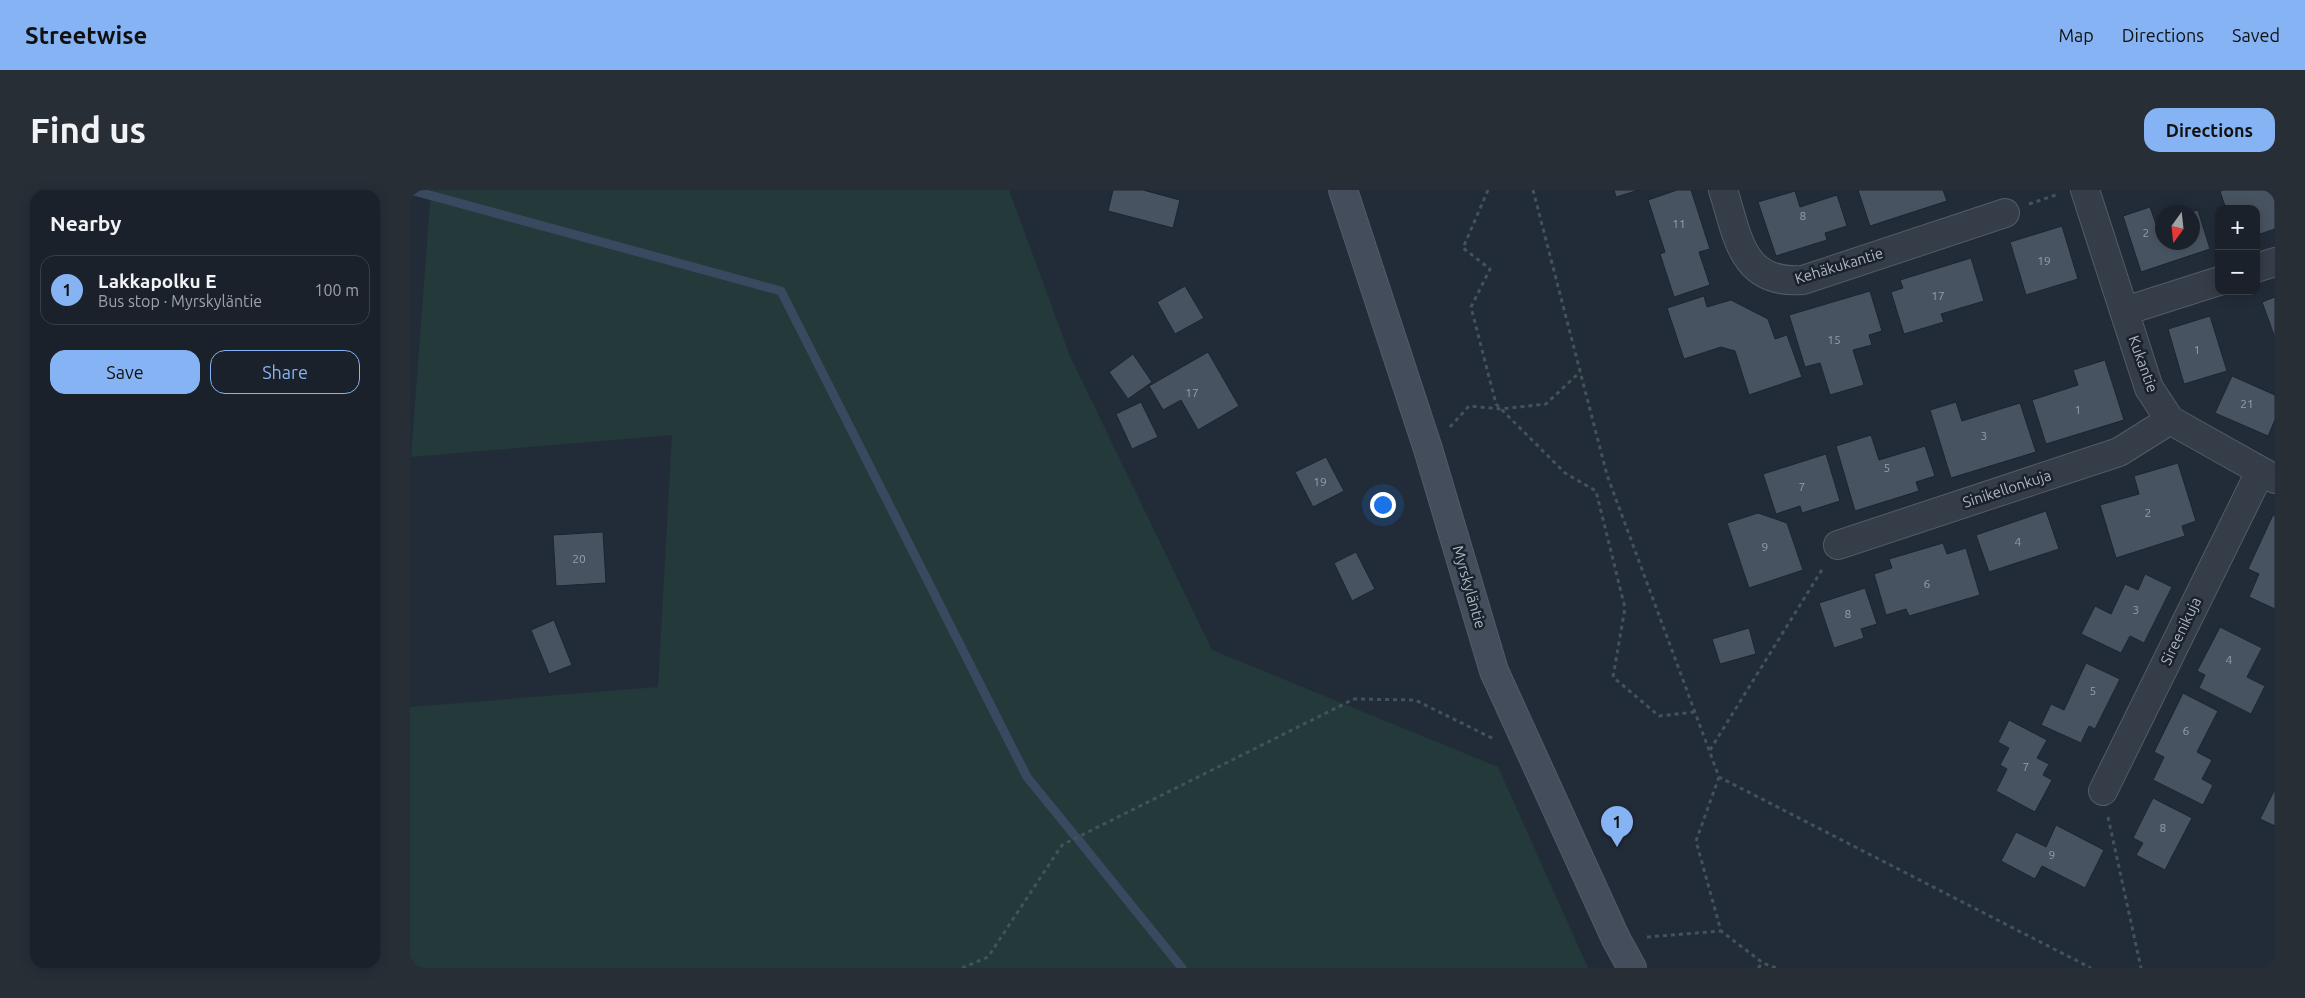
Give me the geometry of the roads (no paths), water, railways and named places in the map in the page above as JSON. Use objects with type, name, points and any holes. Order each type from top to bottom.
[{"type":"street","name":"Myrskyläntie","points":[[1344,190],[1428,449],[1494,671],[1616,939],[1632,968]]},
{"type":"street","name":"Kehäkukantie","points":[[1723,190],[1745,256],[1756,269],[1787,281],[1803,280],[2005,213]]},
{"type":"street","name":"Kukantie","points":[[2074,191],[2125,312],[2149,388],[2170,420],[2268,476]]},
{"type":"street","points":[[2260,267],[2275,262]]},
{"type":"street","points":[[2125,312],[2215,282]]},
{"type":"street","name":"Sinikellonkuja","points":[[1838,545],[2120,452],[2170,420]]},
{"type":"street","name":"Sireenikuja","points":[[2103,791],[2268,476]]},
{"type":"waterway","points":[[411,190],[781,291],[1027,777],[1075,836]]},
{"type":"waterway","points":[[1077,838],[1182,968]]},
{"type":"place","name":"Lakkapolku E","points":[[1617,847]]}]
